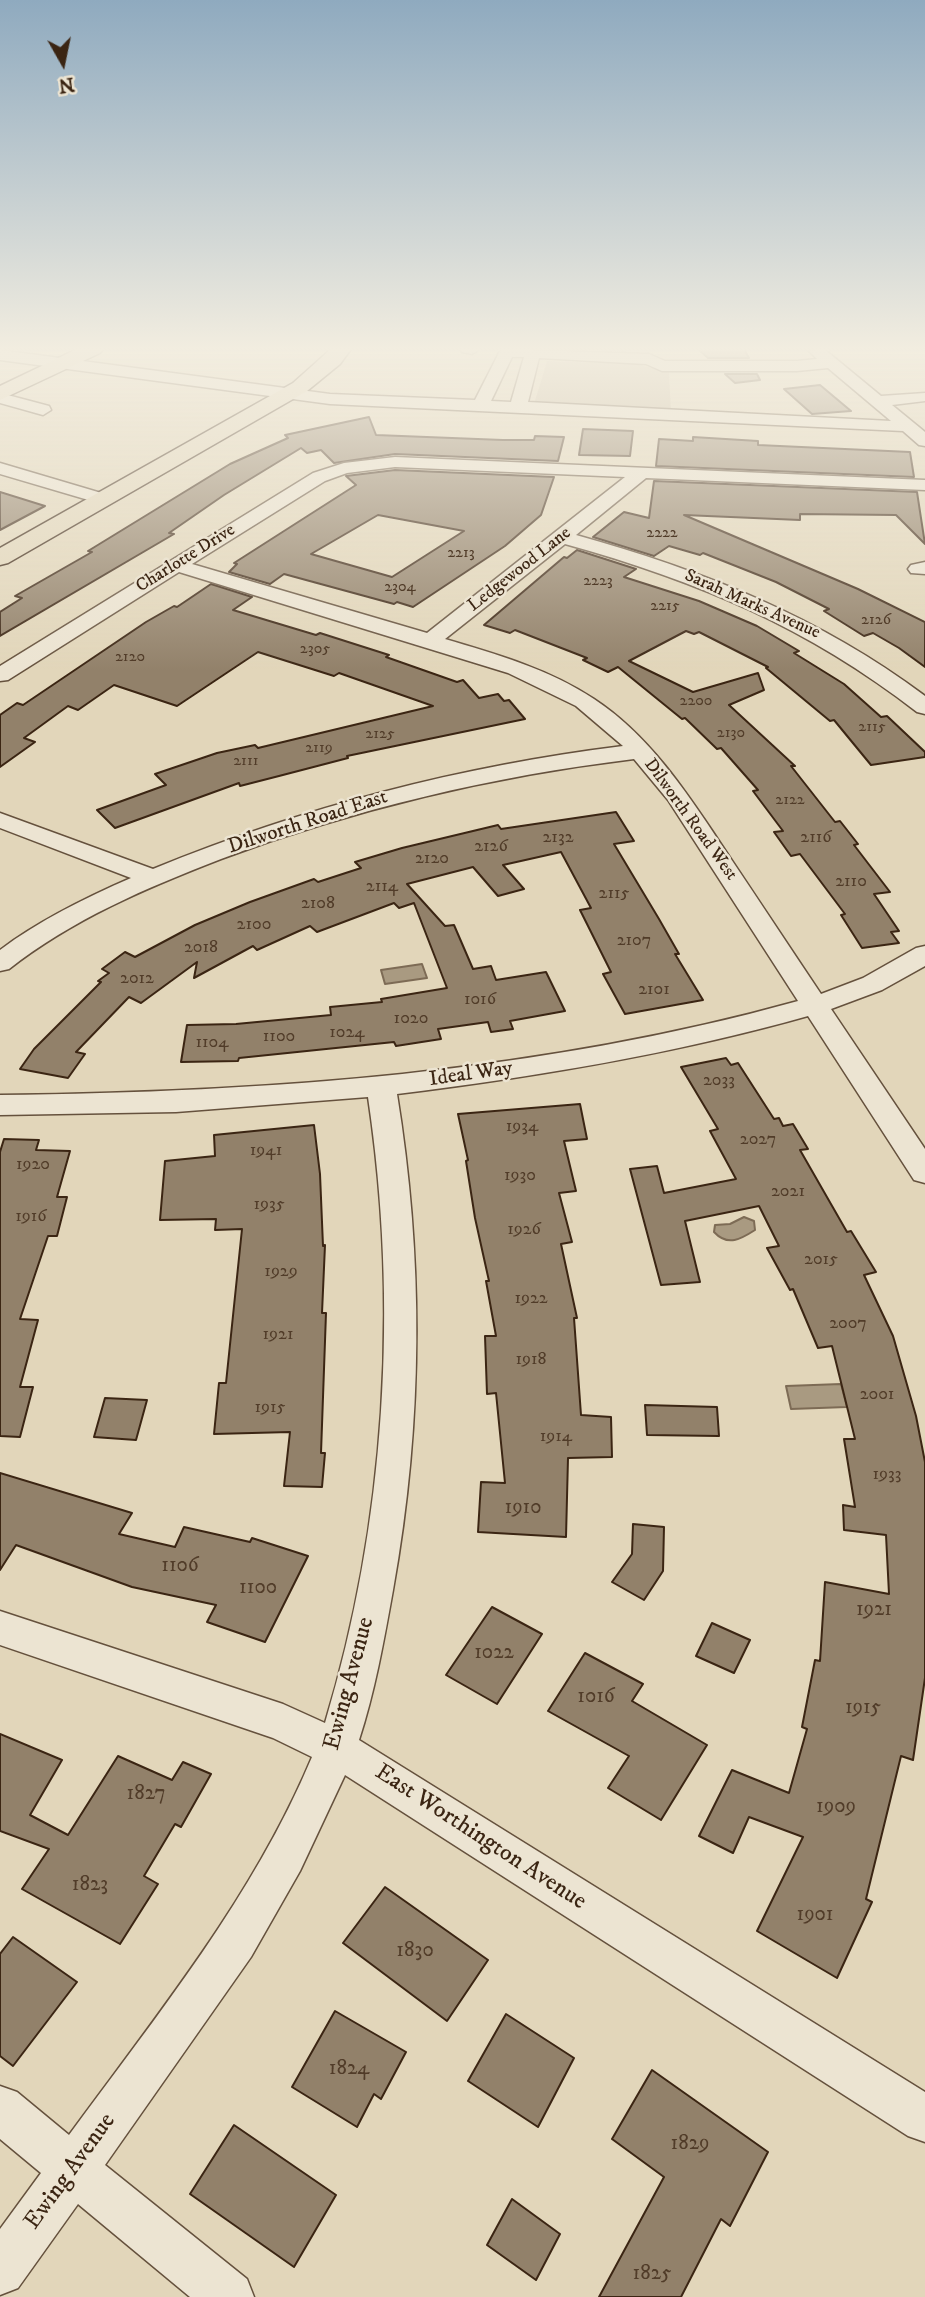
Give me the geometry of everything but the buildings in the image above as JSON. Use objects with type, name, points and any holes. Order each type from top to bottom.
[{"type":"main road","points":[[0,558],[177,456]]},
{"type":"street","name":"Charlotte Drive","points":[[0,676],[319,477],[344,468],[395,462],[925,485]]},
{"type":"street","points":[[0,468],[102,499]]},
{"type":"street","name":"Ledgewood Lane","points":[[431,640],[642,473]]},
{"type":"street","name":"Sarah Marks Avenue","points":[[562,537],[651,562],[749,599],[845,649],[925,707]]},
{"type":"street","name":"Dilworth Road West","points":[[175,565],[431,640],[528,673],[565,691],[601,714],[640,751],[677,796],[925,1172]]},
{"type":"street","name":"Dilworth Road East","points":[[0,963],[59,921],[153,877],[283,828],[384,797],[598,755],[640,751]]},
{"type":"street","points":[[0,820],[153,877]]},
{"type":"street","name":"Ideal Way","points":[[0,1105],[199,1101],[381,1086],[517,1069],[629,1049],[816,1004],[871,985],[925,954]]},
{"type":"street","name":"Ewing Avenue","points":[[0,2270],[202,1992],[261,1901],[344,1724],[366,1638],[388,1518],[398,1436],[404,1334],[400,1234],[391,1143],[381,1086]]},
{"type":"street","name":"East Worthington Avenue","points":[[0,1628],[283,1723],[335,1748],[925,2119]]},
{"type":"street","points":[[0,2109],[229,2297]]},
{"type":"shaded area","points":[[422,964],[427,978],[385,984],[381,970]]},
{"type":"shaded area","points":[[744,1217],[754,1221],[755,1230],[745,1236],[729,1240],[714,1232],[715,1225],[730,1224]]},
{"type":"shaded area","points":[[841,1384],[847,1407],[791,1409],[786,1386]]}]
